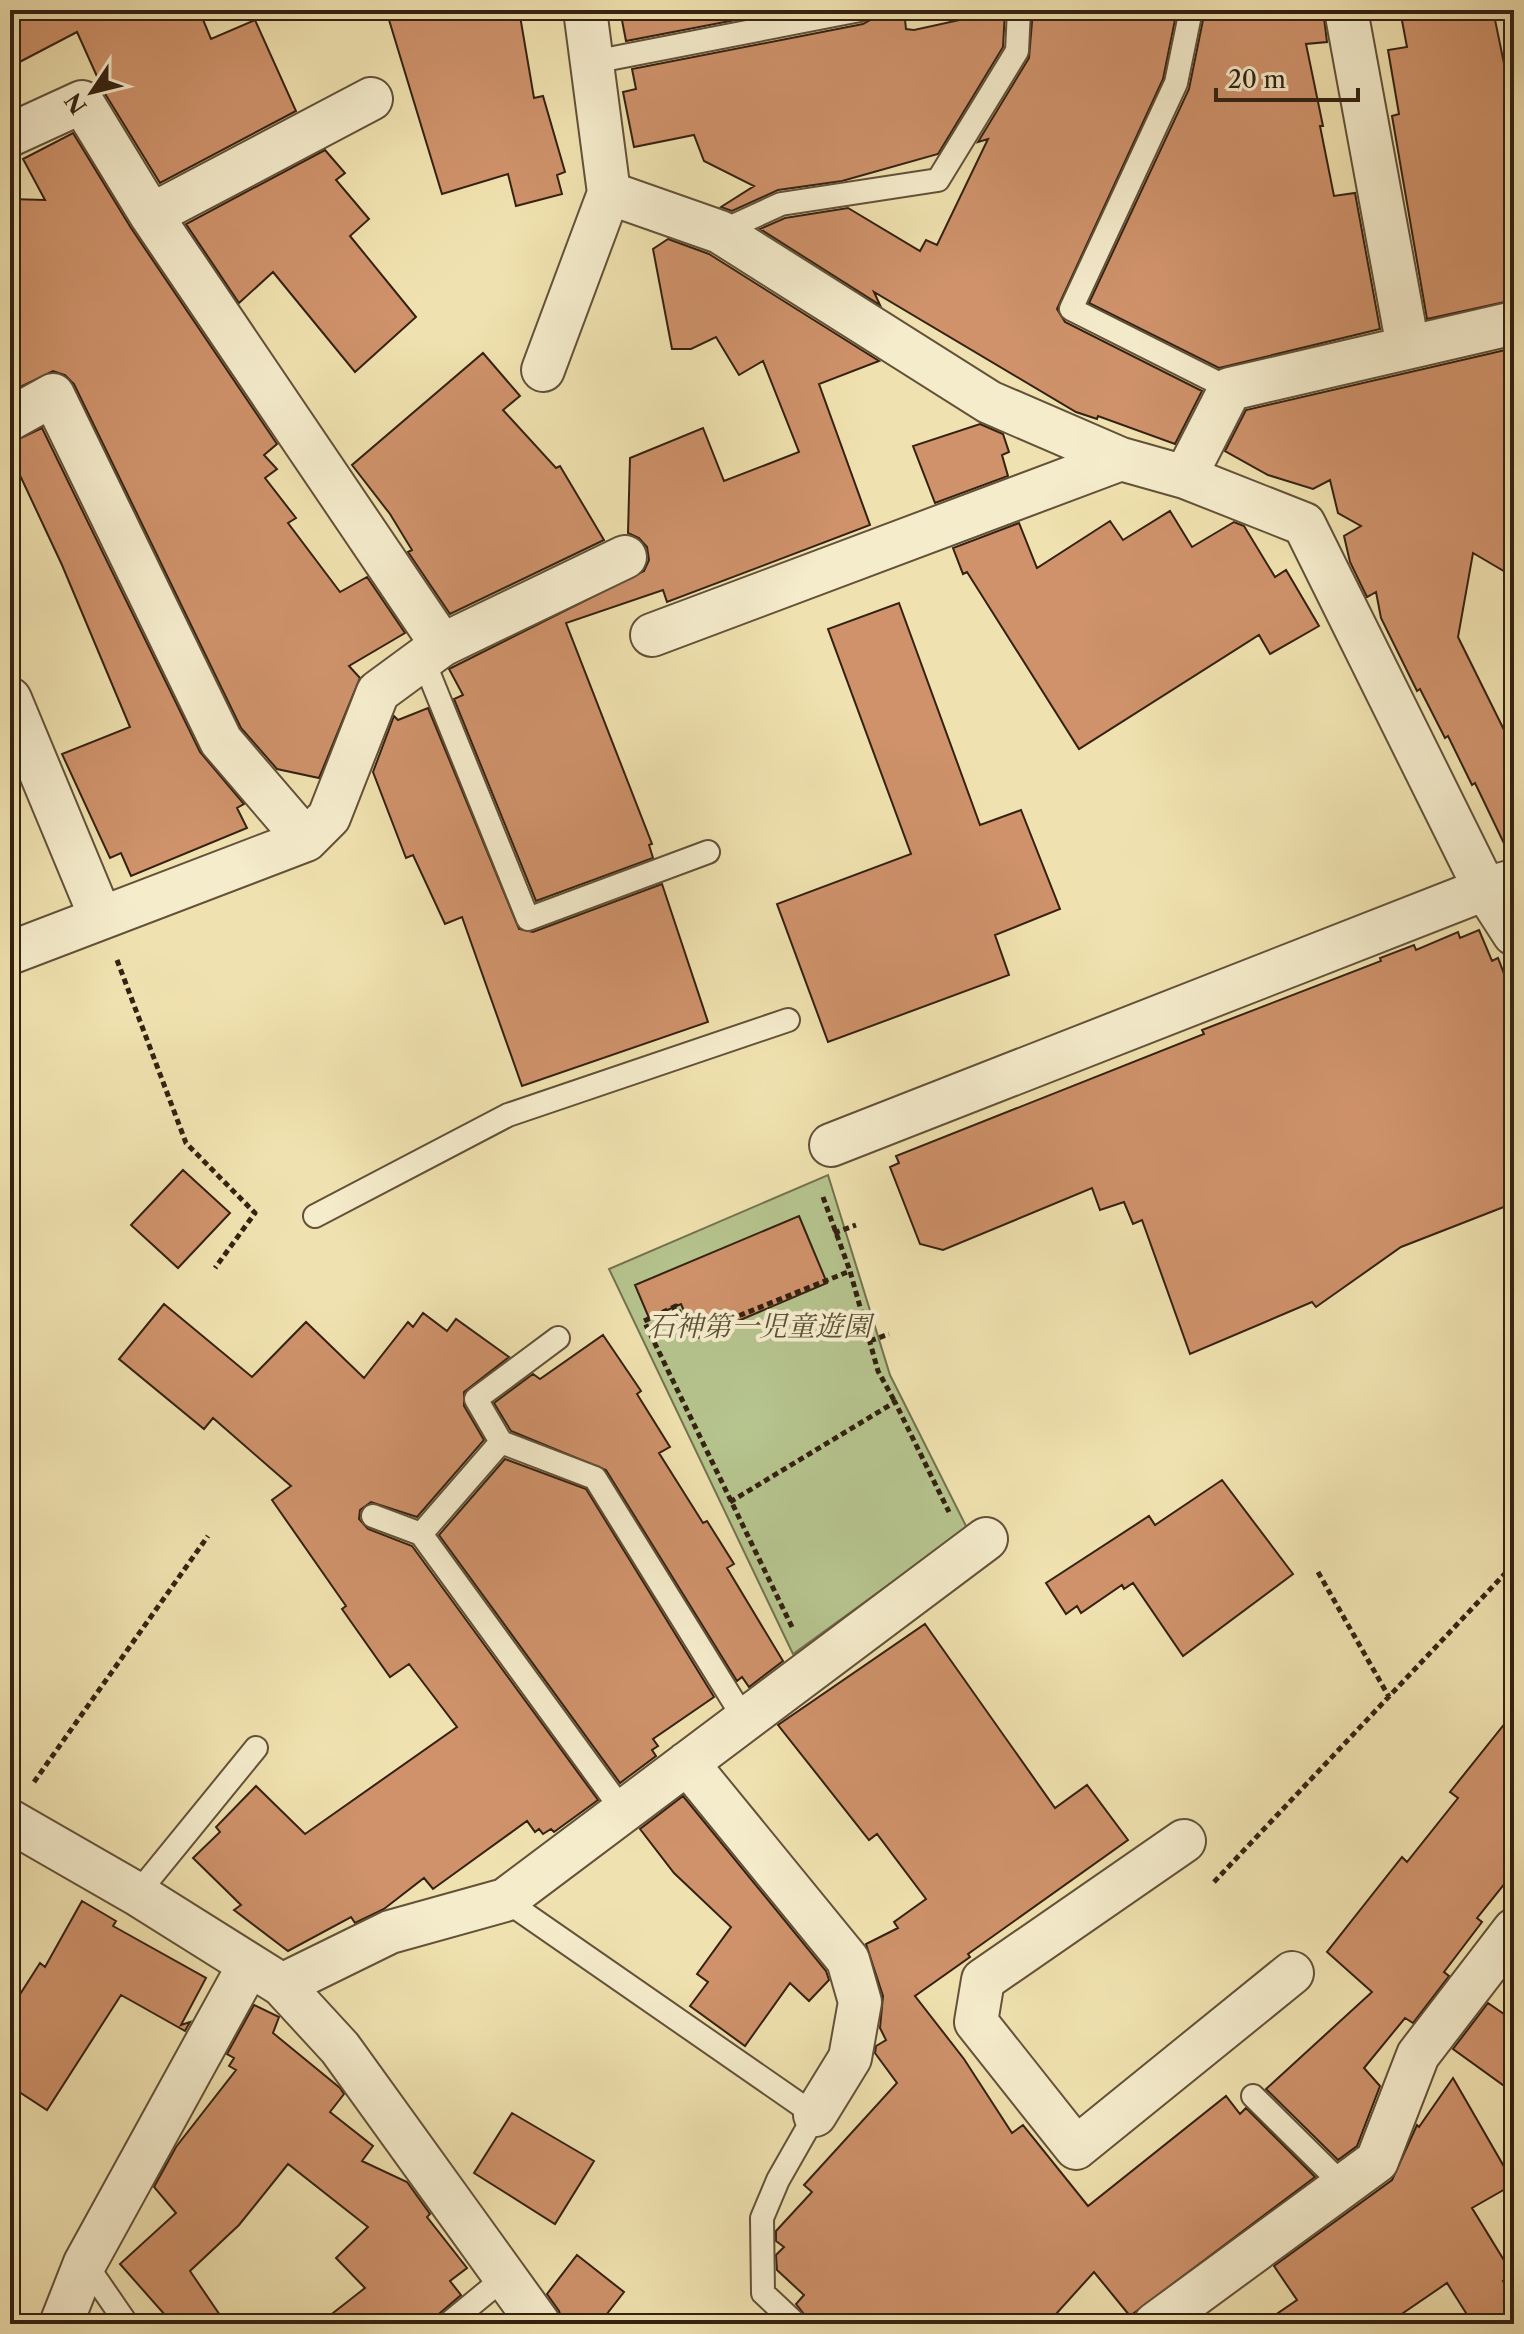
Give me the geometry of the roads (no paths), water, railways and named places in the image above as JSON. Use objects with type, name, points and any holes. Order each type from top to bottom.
[{"type":"street","points":[[543,370],[609,193],[585,10]]},
{"type":"street","points":[[1346,10],[1408,347]]},
{"type":"street","points":[[151,215],[371,99]]},
{"type":"street","points":[[10,135],[82,102],[151,215],[432,652]]},
{"type":"street","points":[[609,193],[720,232],[989,402],[1121,459],[1185,477],[1304,524],[1499,885],[1514,934]]},
{"type":"street","points":[[1185,477],[1230,389],[1514,323]]},
{"type":"street","points":[[10,419],[53,395],[221,741],[306,840]]},
{"type":"street","points":[[652,635],[1121,459]]},
{"type":"street","points":[[10,953],[306,840],[329,817],[378,692],[432,652],[625,557]]},
{"type":"street","points":[[10,699],[101,918]]},
{"type":"street","points":[[831,1145],[1499,885]]},
{"type":"street","points":[[61,2324],[85,2263],[265,1975],[390,1932],[505,1900],[745,1720],[971,1532]]},
{"type":"street","points":[[687,1763],[848,1960],[860,2002],[850,2058],[815,2115]]},
{"type":"street","points":[[19,1806],[137,1894],[265,1975],[340,2048],[539,2324]]},
{"type":"street","points":[[1184,1841],[983,1980],[976,2022],[1076,2148],[1292,1973]]},
{"type":"street","points":[[1155,2324],[1377,2161],[1418,2055],[1514,1930]]},
{"type":"lane","points":[[593,62],[860,10]]},
{"type":"lane","points":[[720,232],[781,204],[938,180],[1017,51],[1019,10]]},
{"type":"lane","points":[[1191,10],[1176,83],[1071,309],[1230,389]]},
{"type":"lane","points":[[432,652],[528,919],[708,852]]},
{"type":"lane","points":[[315,1216],[508,1115],[788,1020]]},
{"type":"lane","points":[[558,1338],[476,1399],[501,1442],[595,1478],[745,1720]]},
{"type":"lane","points":[[421,1534],[501,1442]]},
{"type":"lane","points":[[373,1516],[421,1534],[623,1811]]},
{"type":"lane","points":[[137,1894],[256,1748]]},
{"type":"lane","points":[[505,1900],[815,2115],[778,2180],[762,2218],[763,2293],[796,2324]]},
{"type":"lane","points":[[1253,2096],[1342,2184]]},
{"type":"lane","points":[[85,2263],[127,2324]]},
{"type":"lane","points":[[448,2324],[505,2277]]},
{"type":"park label","name":"石神第一児童遊園","points":[[759,1326]]}]
